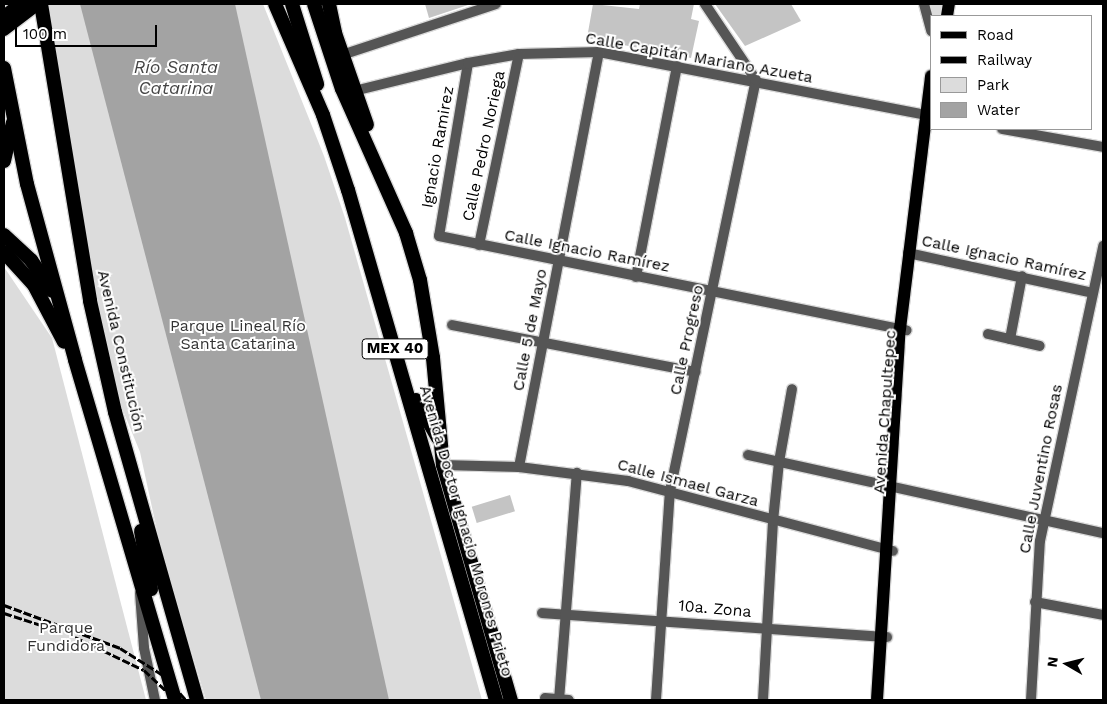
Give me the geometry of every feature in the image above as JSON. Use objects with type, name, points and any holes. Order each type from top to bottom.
[{"type":"highway","points":[[4,17],[21,4]]},
{"type":"highway","name":"Avenida Constitución","points":[[38,4],[90,301],[130,464],[197,700]]},
{"type":"highway","name":"Avenida Doctor Ignacio Morones Prieto","points":[[274,4],[323,115],[405,380],[496,700]]},
{"type":"highway","points":[[292,4],[314,73],[323,115]]},
{"type":"highway","points":[[314,4],[350,92]]},
{"type":"highway","points":[[329,4],[350,92]]},
{"type":"highway","points":[[4,68],[28,184],[75,360],[175,700]]},
{"type":"highway","name":"Avenida Doctor Ignacio Morones Prieto","points":[[350,92],[369,128],[371,155],[406,233],[420,280],[433,358],[439,441],[443,465],[511,700]]},
{"type":"highway","points":[[4,161],[14,112]]},
{"type":"highway","points":[[4,236],[38,270],[62,310]]},
{"type":"highway","points":[[4,252],[34,285],[75,360]]},
{"type":"highway","points":[[405,380],[439,441]]},
{"type":"highway","points":[[130,464],[161,652]]},
{"type":"main road","points":[[4,30],[38,4]]},
{"type":"main road","name":"Avenida Chapultepec","points":[[883,700],[884,637],[903,330],[930,98]]},
{"type":"main road","points":[[876,700],[884,637]]},
{"type":"street","points":[[342,54],[496,4]]},
{"type":"street","points":[[704,4],[756,80]]},
{"type":"street","points":[[924,4],[930,26]]},
{"type":"street","name":"Calle Capitán Mariano Azueta","points":[[350,92],[468,63],[519,54],[599,52],[756,80],[929,119]]},
{"type":"street","name":"Calle 5 de Mayo","points":[[519,467],[599,52]]},
{"type":"street","name":"Calle Pedro Noriega","points":[[479,244],[519,54]]},
{"type":"street","name":"Ignacio Ramirez","points":[[439,236],[468,63]]},
{"type":"street","points":[[636,276],[677,66]]},
{"type":"street","name":"Calle Progreso","points":[[656,700],[670,491],[756,80]]},
{"type":"street","points":[[1017,130],[1032,131],[1103,147]]},
{"type":"street","name":"Calle Ignacio Ramírez","points":[[439,236],[559,262],[903,330]]},
{"type":"street","name":"Calle Juventino Rosas","points":[[1031,700],[1035,602],[1044,521],[1103,246]]},
{"type":"street","name":"Calle Ignacio Ramírez","points":[[911,253],[1093,293]]},
{"type":"street","points":[[1010,339],[1022,276]]},
{"type":"street","points":[[452,325],[696,372]]},
{"type":"street","points":[[988,334],[1040,346]]},
{"type":"street","points":[[763,700],[773,521],[779,462],[792,389]]},
{"type":"street","points":[[748,455],[894,489],[1103,533]]},
{"type":"street","name":"Calle Ismael Garza","points":[[443,465],[519,467],[577,473],[670,491],[773,521],[890,550]]},
{"type":"street","points":[[545,698],[563,700],[564,614],[577,473]]},
{"type":"street","points":[[139,578],[144,648],[155,700]]},
{"type":"street","points":[[1035,602],[1103,615]]},
{"type":"street","name":"10a. Zona","points":[[542,613],[661,619],[884,637]]},
{"type":"green space","name":"Parque Lineal Río Santa Catarina","points":[[49,4],[263,4],[324,156],[345,218],[482,700],[206,700],[161,549],[140,452],[115,391],[90,281]]},
{"type":"green space","points":[[924,4],[942,4],[940,15],[930,15]]},
{"type":"green space","name":"Parque Fundidora","points":[[4,267],[52,338],[146,700],[4,700]]},
{"type":"water","name":"Río Santa Catarina","points":[[80,4],[235,4],[389,700],[261,700]]},
{"type":"building","points":[[425,4],[468,4],[468,5],[429,18]]},
{"type":"building","points":[[593,4],[639,9],[640,4],[694,4],[691,19],[699,21],[691,58],[587,38]]},
{"type":"building","points":[[715,4],[791,4],[801,21],[745,46]]},
{"type":"building","points":[[510,495],[515,511],[477,523],[472,507]]},
{"type":"railway","points":[[4,605],[120,648],[166,677],[186,700]]},
{"type":"railway","points":[[4,613],[47,627]]},
{"type":"railway","points":[[75,637],[144,670],[176,700]]}]
